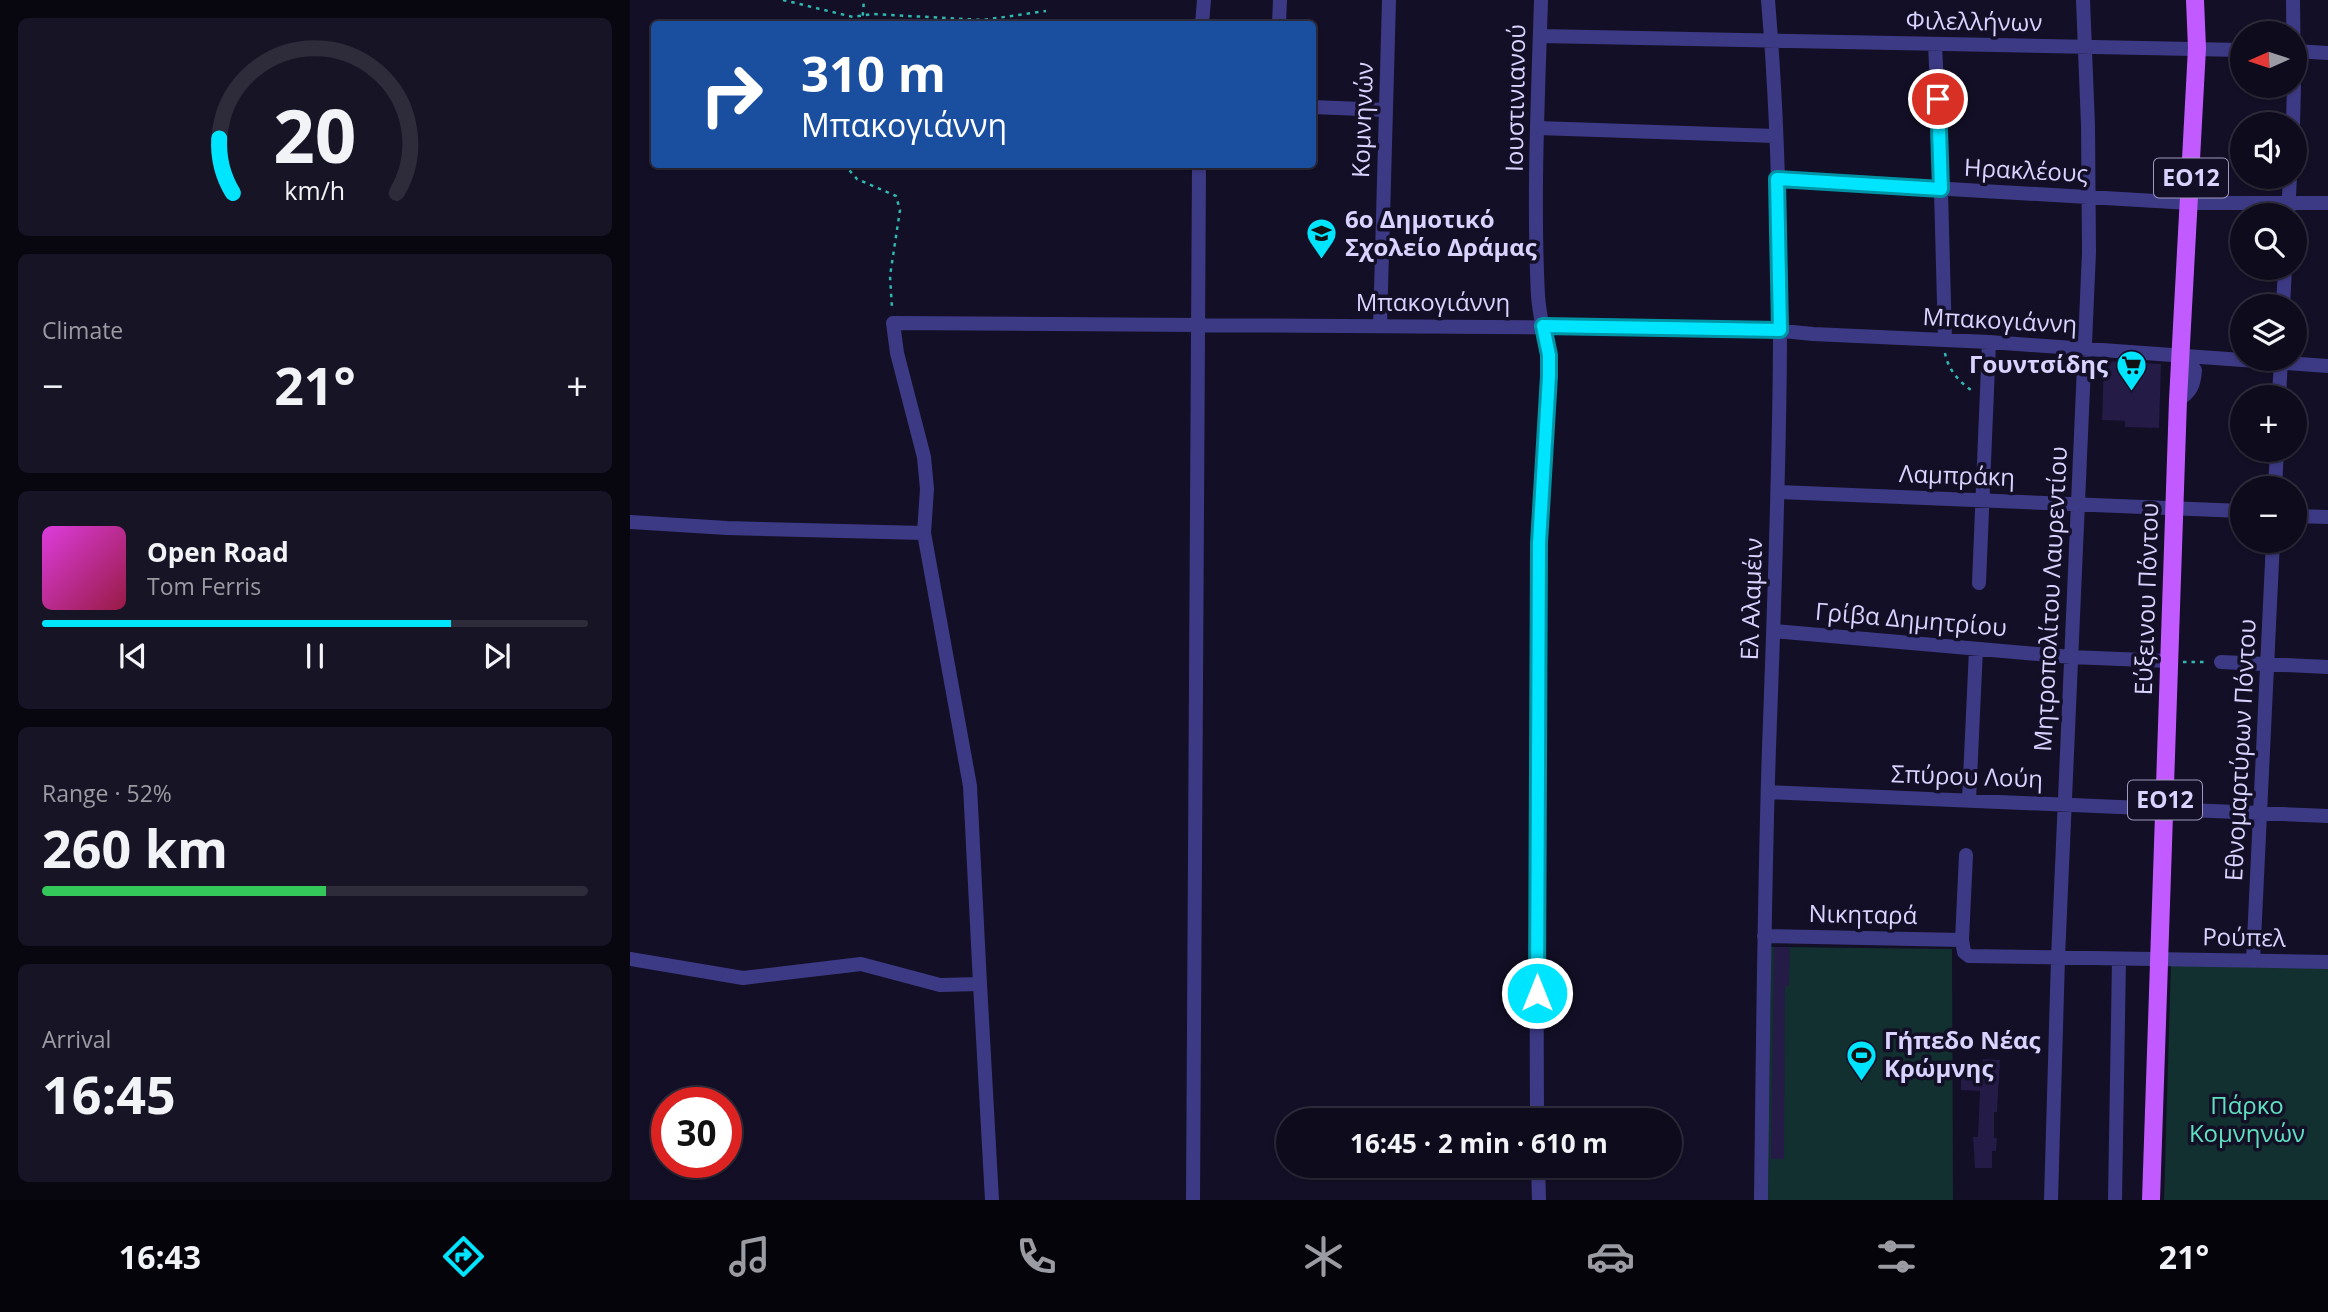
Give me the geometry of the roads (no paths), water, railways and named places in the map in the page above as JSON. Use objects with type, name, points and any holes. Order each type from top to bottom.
[{"type":"main road","name":"Εύξεινου Πόντου","points":[[2151,1200],[2178,400],[2197,48],[2195,0]]},
{"type":"street","points":[[1202,21],[1204,0]]},
{"type":"street","points":[[1279,21],[1280,0]]},
{"type":"street","name":"Κομνηνών","points":[[1380,326],[1389,0]]},
{"type":"street","name":"Ιουστινιανού","points":[[1537,1108],[1539,558],[1549,376],[1549,355],[1538,295],[1541,0]]},
{"type":"street","name":"Ελ Αλαμέιν","points":[[1761,1200],[1764,936],[1779,492],[1780,330],[1777,179],[1768,0]]},
{"type":"street","name":"Μητροπολίτου Λαυρεντίου","points":[[2051,1200],[2064,803],[2086,349],[2089,198],[2082,0]]},
{"type":"street","points":[[2293,0],[2294,21]]},
{"type":"street","name":"Φιλελλήνων","points":[[1540,36],[2230,49]]},
{"type":"street","points":[[1935,44],[1945,340]]},
{"type":"street","points":[[2307,52],[2328,53]]},
{"type":"street","points":[[1316,107],[1386,110]]},
{"type":"street","points":[[1538,128],[1775,136]]},
{"type":"street","points":[[1193,1200],[1199,168]]},
{"type":"street","name":"Ηρακλέους","points":[[1777,179],[2230,205]]},
{"type":"street","name":"Ηρακλέους","points":[[2307,206],[2328,203]]},
{"type":"street","name":"Μπακογιάννη","points":[[924,533],[927,489],[924,457],[897,353],[893,323],[1543,326],[1780,330],[2230,358]]},
{"type":"street","points":[[1979,583],[1989,342]]},
{"type":"street","name":"Μπακογιάννη","points":[[2307,364],[2328,366]]},
{"type":"street","name":"Λαμπράκη","points":[[1779,492],[2230,510]]},
{"type":"street","points":[[2307,516],[2328,517]]},
{"type":"street","points":[[630,522],[727,528],[924,533],[970,786],[992,1200]]},
{"type":"street","name":"Εθνομαρτύρων Πόντου","points":[[2253,961],[2273,553]]},
{"type":"street","name":"Γρίβα Δημητρίου","points":[[1774,631],[2071,657],[2169,662]]},
{"type":"street","points":[[1969,800],[1976,649]]},
{"type":"street","points":[[2221,662],[2328,667]]},
{"type":"street","name":"Σπύρου Λούη","points":[[1768,792],[2328,816]]},
{"type":"street","points":[[1966,855],[1962,940],[1967,954],[1978,957],[2159,959]]},
{"type":"street","name":"Νικηταρά","points":[[1764,936],[1962,940]]},
{"type":"street","points":[[630,958],[743,978],[861,964],[940,985],[980,984]]},
{"type":"street","points":[[2115,1200],[2119,959]]},
{"type":"street","name":"Ρούπελ","points":[[2159,959],[2328,962]]},
{"type":"street","points":[[1538,1178],[1539,1200]]},
{"type":"place","name":"6o Δημοτικό Σχολείο Δράμας","points":[[1322,261]]},
{"type":"place","name":"Γουντσίδης","points":[[2131,392]]},
{"type":"place","name":"Γήπεδο Νέας Κρώμνης","points":[[1861,1082]]},
{"type":"park label","name":"Πάρκο Κομνηνών","points":[[2247,1120]]}]
